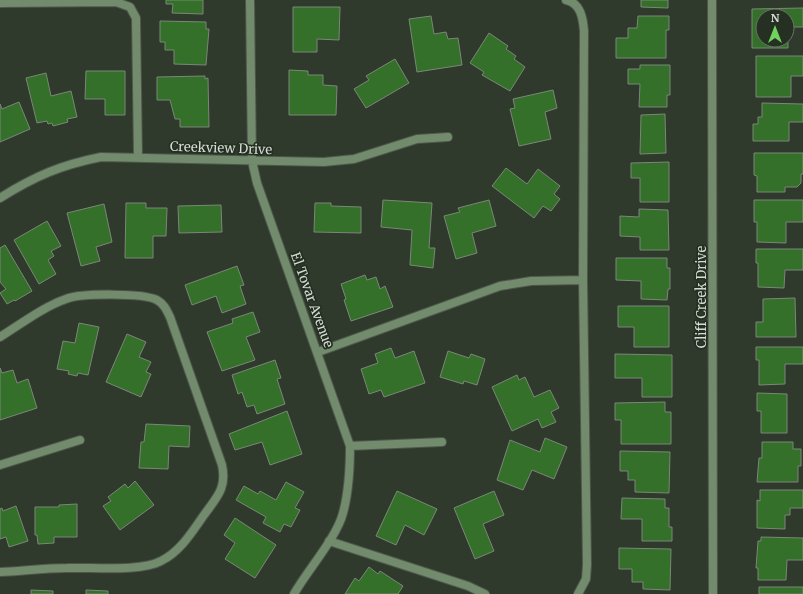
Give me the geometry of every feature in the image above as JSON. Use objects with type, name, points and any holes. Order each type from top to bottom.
[{"type":"street","name":"El Tovar Avenue","points":[[250,0],[252,161],[257,184],[318,352],[350,446],[350,472],[343,514],[329,541],[294,594]]},
{"type":"street","points":[[566,0],[577,7],[582,15],[584,31],[583,280],[587,565],[586,579],[578,594]]},
{"type":"street","name":"Cliff Creek Drive","points":[[712,0],[714,594]]},
{"type":"street","points":[[0,3],[116,2],[130,6],[136,18],[138,157]]},
{"type":"street","name":"Creekview Drive","points":[[0,198],[32,179],[53,169],[76,162],[101,158],[138,157],[324,162],[354,159],[417,139],[448,137]]},
{"type":"street","points":[[318,352],[500,286],[531,281],[583,280]]},
{"type":"street","points":[[0,337],[46,309],[72,297],[134,296],[149,297],[157,300],[164,306],[170,317],[222,466],[224,477],[223,486],[215,500],[185,541],[172,554],[161,562],[150,566],[65,568],[0,572]]},
{"type":"street","points":[[0,465],[80,440]]},
{"type":"street","points":[[350,446],[442,442]]},
{"type":"street","points":[[329,541],[468,586],[485,594]]},
{"type":"building","points":[[166,0],[203,0],[203,14],[172,13],[173,4],[166,4]]},
{"type":"building","points":[[641,0],[668,0],[668,8],[641,7]]},
{"type":"building","points":[[293,7],[340,7],[339,40],[317,39],[317,52],[293,52]]},
{"type":"building","points":[[795,8],[803,8],[803,27],[795,27]]},
{"type":"building","points":[[752,9],[755,9],[755,48],[752,48]]},
{"type":"building","points":[[431,16],[434,34],[446,32],[448,39],[458,38],[462,65],[417,72],[409,19]]},
{"type":"building","points":[[638,16],[669,16],[669,30],[666,30],[666,58],[616,58],[616,38],[628,38],[628,28],[637,28]]},
{"type":"building","points":[[160,21],[206,22],[206,29],[209,29],[206,65],[174,64],[174,50],[165,50],[165,42],[160,42]]},
{"type":"building","points":[[489,33],[508,46],[506,49],[516,56],[514,59],[525,67],[510,91],[482,75],[484,72],[470,63]]},
{"type":"building","points":[[756,56],[803,56],[803,76],[791,76],[791,97],[756,97]]},
{"type":"building","points":[[395,59],[409,83],[366,108],[354,89],[369,80],[366,76]]},
{"type":"building","points":[[640,65],[670,65],[670,95],[667,95],[667,107],[639,107],[640,84],[628,84],[628,69],[640,69]]},
{"type":"building","points":[[289,70],[308,71],[308,75],[323,75],[323,85],[337,86],[336,115],[289,115]]},
{"type":"building","points":[[86,71],[125,71],[125,115],[105,115],[105,99],[85,99]]},
{"type":"building","points":[[46,73],[51,96],[71,91],[77,117],[67,119],[68,122],[53,126],[52,123],[48,124],[47,121],[37,123],[26,78]]},
{"type":"building","points":[[205,76],[205,79],[208,78],[209,127],[180,127],[180,119],[175,119],[170,100],[157,100],[157,77]]},
{"type":"building","points":[[553,90],[557,108],[545,112],[551,139],[519,146],[510,109],[515,108],[513,99]]},
{"type":"building","points":[[19,102],[30,129],[0,142],[0,104],[2,109]]},
{"type":"building","points":[[762,103],[803,104],[803,122],[789,122],[789,141],[753,141],[753,124],[758,124],[758,117],[762,117]]},
{"type":"building","points":[[665,114],[666,153],[640,154],[641,115]]},
{"type":"building","points":[[754,153],[803,153],[803,174],[801,174],[801,183],[797,187],[785,187],[785,192],[757,192],[757,176],[754,175]]},
{"type":"building","points":[[669,162],[669,202],[640,202],[640,178],[631,178],[631,163]]},
{"type":"building","points":[[506,168],[527,184],[538,169],[560,186],[554,194],[560,199],[551,211],[543,206],[534,218],[492,186]]},
{"type":"building","points":[[383,200],[432,203],[429,248],[435,248],[433,268],[410,265],[412,230],[381,227]]},
{"type":"building","points":[[489,200],[496,226],[472,233],[477,253],[456,259],[444,216],[460,212],[458,208]]},
{"type":"building","points":[[754,200],[803,200],[803,222],[786,222],[786,243],[757,242],[757,222],[754,222]]},
{"type":"building","points":[[126,203],[146,203],[146,208],[167,208],[166,236],[153,236],[153,258],[125,258]]},
{"type":"building","points":[[315,203],[331,203],[331,206],[361,207],[361,233],[314,232]]},
{"type":"building","points":[[104,204],[112,242],[96,247],[100,261],[81,266],[67,213]]},
{"type":"building","points":[[221,205],[222,232],[179,233],[178,206]]},
{"type":"building","points":[[639,209],[668,210],[669,250],[640,250],[640,237],[620,236],[620,216],[639,217]]},
{"type":"building","points":[[47,221],[61,246],[51,251],[54,256],[48,260],[56,274],[39,284],[14,240]]},
{"type":"building","points":[[5,245],[32,291],[7,304],[0,293],[6,289],[0,282],[0,248]]},
{"type":"building","points":[[756,249],[803,249],[803,270],[785,270],[784,288],[758,287],[758,263],[756,263]]},
{"type":"building","points":[[616,258],[667,258],[667,268],[670,268],[670,289],[668,289],[667,300],[641,299],[641,281],[616,280]]},
{"type":"building","points":[[237,266],[244,285],[240,286],[246,304],[222,313],[216,296],[192,305],[185,285]]},
{"type":"building","points":[[365,275],[367,280],[376,277],[380,289],[385,286],[393,307],[351,321],[344,300],[346,299],[341,284]]},
{"type":"building","points":[[795,298],[796,337],[756,337],[756,322],[763,322],[763,299]]},
{"type":"building","points":[[618,306],[669,306],[669,347],[634,347],[634,327],[618,327]]},
{"type":"building","points":[[253,312],[260,332],[246,337],[255,360],[222,371],[207,332],[233,323],[232,319]]},
{"type":"building","points":[[79,323],[99,327],[88,375],[78,373],[77,376],[68,374],[69,371],[57,369],[63,341],[75,343]]},
{"type":"building","points":[[127,334],[146,342],[139,357],[151,362],[146,372],[151,374],[141,397],[106,382]]},
{"type":"building","points":[[756,347],[803,347],[803,364],[785,364],[785,384],[759,385],[759,360],[756,360]]},
{"type":"building","points":[[391,348],[395,358],[414,351],[425,383],[384,397],[381,390],[369,394],[361,369],[378,363],[375,354]]},
{"type":"building","points":[[448,351],[469,358],[471,354],[485,359],[477,385],[464,381],[463,384],[440,377]]},
{"type":"building","points":[[615,354],[672,355],[672,397],[642,397],[642,378],[615,378]]},
{"type":"building","points":[[275,360],[281,378],[277,379],[285,404],[257,414],[254,405],[247,407],[242,392],[238,394],[232,375]]},
{"type":"building","points":[[0,368],[2,373],[13,370],[17,383],[28,379],[37,408],[0,420]]},
{"type":"building","points":[[517,375],[519,380],[525,377],[534,397],[550,390],[559,408],[551,412],[556,422],[542,428],[538,419],[512,431],[492,387]]},
{"type":"building","points":[[757,393],[787,394],[787,433],[761,433],[761,411],[757,411]]},
{"type":"building","points":[[665,402],[665,412],[671,412],[671,444],[621,444],[621,420],[615,420],[615,403]]},
{"type":"building","points":[[287,411],[302,454],[270,465],[262,442],[235,450],[229,434]]},
{"type":"building","points":[[146,424],[190,426],[189,447],[169,446],[168,469],[139,468],[141,442],[144,442]]},
{"type":"building","points":[[545,438],[567,447],[554,479],[532,470],[523,490],[497,480],[510,440],[540,452]]},
{"type":"building","points":[[762,442],[793,442],[793,449],[801,449],[801,466],[798,466],[798,482],[757,482],[759,458],[762,458]]},
{"type":"building","points":[[620,451],[670,452],[669,493],[635,492],[635,480],[628,480],[628,471],[620,471]]},
{"type":"building","points":[[135,481],[154,505],[120,530],[103,506],[111,501],[108,497],[125,484],[128,488]]},
{"type":"building","points":[[286,482],[304,492],[295,508],[300,510],[291,527],[284,524],[280,532],[263,523],[266,517],[236,500],[244,486],[258,494],[260,491],[276,500]]},
{"type":"building","points":[[760,490],[803,490],[803,508],[790,508],[790,515],[785,515],[785,529],[757,528],[757,500],[760,501]]},
{"type":"building","points":[[397,491],[437,509],[424,535],[405,525],[396,545],[376,536]]},
{"type":"building","points":[[494,491],[504,515],[483,524],[494,551],[475,559],[454,508]]},
{"type":"building","points":[[622,498],[665,499],[665,508],[669,508],[669,527],[672,527],[672,541],[642,541],[642,519],[621,519]]},
{"type":"building","points":[[77,504],[77,537],[54,537],[54,543],[38,544],[37,535],[35,535],[35,507],[59,507],[59,505]]},
{"type":"building","points":[[16,506],[28,541],[9,547],[6,537],[0,539],[0,509],[2,508],[3,511]]},
{"type":"building","points":[[235,518],[276,545],[255,578],[225,559],[235,543],[224,535]]},
{"type":"building","points":[[761,537],[803,538],[803,560],[787,560],[786,580],[758,580],[758,568],[756,568],[758,541],[761,541]]},
{"type":"building","points":[[619,548],[671,549],[670,590],[643,589],[643,582],[632,582],[632,569],[619,569]]},
{"type":"building","points":[[369,567],[378,574],[380,571],[403,586],[398,594],[345,594],[355,578],[359,581]]},
{"type":"building","points":[[759,587],[803,587],[803,594],[759,594]]},
{"type":"building","points":[[31,590],[53,591],[53,594],[31,594]]},
{"type":"building","points":[[86,590],[108,591],[108,594],[86,594]]}]
